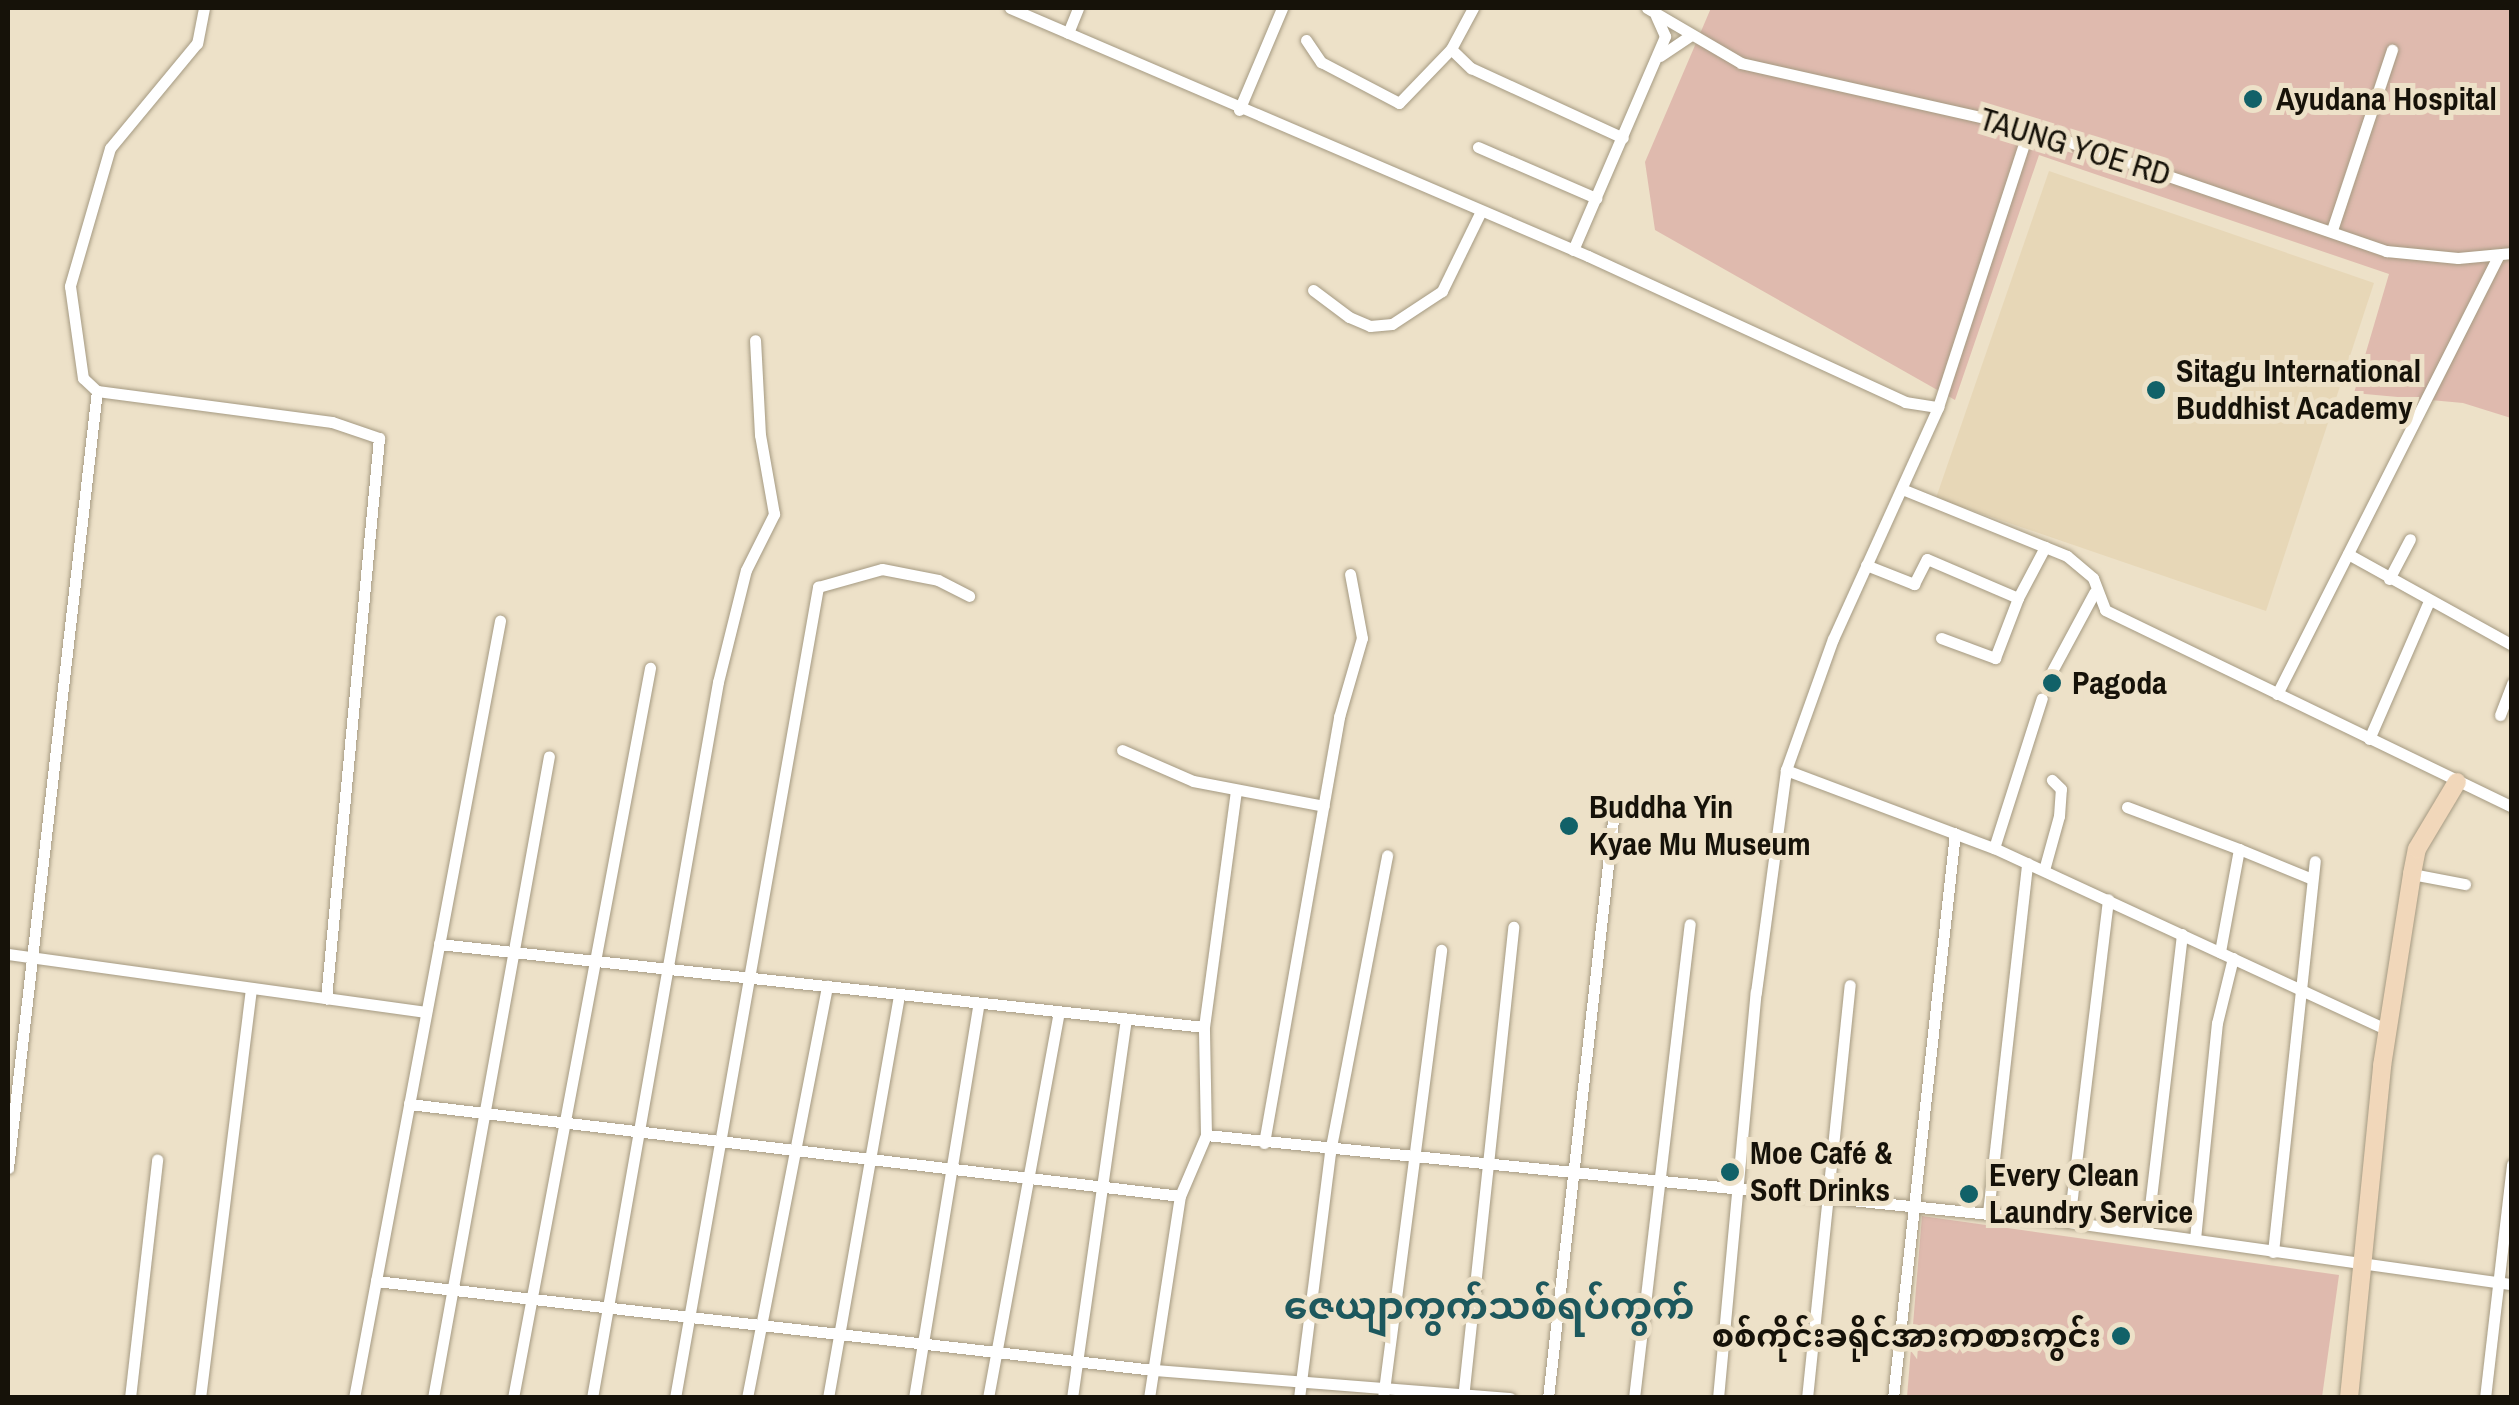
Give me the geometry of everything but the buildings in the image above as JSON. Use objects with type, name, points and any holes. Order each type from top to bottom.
[{"type":"street","points":[[204,8],[197,44],[110,148],[70,286],[83,378],[98,391],[332,422],[379,438],[326,999]]},
{"type":"street","points":[[1010,8],[1238,110],[1573,250],[1905,402],[1938,408]]},
{"type":"street","points":[[1068,32],[1078,8]]},
{"type":"street","points":[[1238,110],[1282,8]]},
{"type":"street","points":[[1306,40],[1321,62],[1398,102],[1450,49],[1473,8]]},
{"type":"street","points":[[1573,250],[1665,36],[1650,10]]},
{"type":"street","name":"TAUNG YOE RD","points":[[1650,10],[1690,36],[1748,65],[2029,128],[2401,254],[2505,254]]},
{"type":"street","points":[[1653,62],[1690,36]]},
{"type":"street","points":[[1450,49],[1471,68],[1622,138]]},
{"type":"street","points":[[2332,230],[2392,50]]},
{"type":"street","points":[[1718,1398],[1769,870],[1786,770],[1866,565],[1938,408],[2029,128]]},
{"type":"street","points":[[1478,146],[1596,198]]},
{"type":"street","points":[[1313,290],[1349,317],[1370,326],[1392,324],[1442,291],[1481,211]]},
{"type":"street","points":[[2277,694],[2505,254]]},
{"type":"street","points":[[592,1398],[671,970],[718,682],[746,570],[774,514],[760,436],[755,340]]},
{"type":"street","points":[[8,1168],[29,956],[98,391]]},
{"type":"street","points":[[1902,489],[2044,547],[2093,578],[2094,593],[2105,610],[2512,807]]},
{"type":"street","points":[[2389,579],[2410,539]]},
{"type":"street","points":[[1940,638],[1995,658],[2018,598],[2044,547]]},
{"type":"street","points":[[2348,554],[2428,603],[2512,645]]},
{"type":"street","points":[[1866,565],[1914,584],[1927,559],[2018,598]]},
{"type":"street","points":[[675,1398],[724,1142],[818,587],[882,570],[938,580],[969,596]]},
{"type":"street","points":[[1264,1143],[1324,806],[1362,638],[1350,574]]},
{"type":"street","points":[[2052,672],[2094,593]]},
{"type":"street","points":[[2369,739],[2428,603]]},
{"type":"street","points":[[354,1398],[500,621]]},
{"type":"street","points":[[513,1398],[650,668]]},
{"type":"street","points":[[2500,715],[2512,684]]},
{"type":"street","points":[[1994,848],[2042,698]]},
{"type":"street","points":[[1122,750],[1236,791],[1324,806]]},
{"type":"street","points":[[433,1398],[518,954],[549,756]]},
{"type":"street","points":[[1786,770],[1994,848],[2386,1029]]},
{"type":"street","points":[[2044,870],[2058,816],[2060,788],[2052,780]]},
{"type":"street","points":[[2350,1398],[2359,1266],[2386,1029],[2416,849],[2457,782]]},
{"type":"street","points":[[1148,1398],[1180,1196],[1206,1135],[1204,1027],[1236,791]]},
{"type":"street","points":[[2127,807],[2312,879]]},
{"type":"street","points":[[1548,1398],[1578,1170],[1613,820]]},
{"type":"street","points":[[1894,1398],[1911,1204],[1955,833]]},
{"type":"street","points":[[2195,1240],[2216,1023],[2239,849]]},
{"type":"street","points":[[1299,1398],[1330,1152],[1387,855]]},
{"type":"street","points":[[2272,1252],[2315,862]]},
{"type":"street","points":[[1988,1213],[2027,863]]},
{"type":"street","points":[[2412,874],[2465,884]]},
{"type":"street","points":[[2068,1222],[2108,899]]},
{"type":"street","points":[[1634,1398],[1690,924]]},
{"type":"street","points":[[1464,1396],[1514,927]]},
{"type":"street","points":[[2147,1232],[2182,934]]},
{"type":"street","points":[[439,944],[1204,1027]]},
{"type":"street","points":[[1384,1393],[1441,950]]},
{"type":"street","points":[[8,954],[426,1012]]},
{"type":"street","points":[[1806,1398],[1850,985]]},
{"type":"street","points":[[747,1398],[827,986]]},
{"type":"street","points":[[200,1398],[251,988]]},
{"type":"street","points":[[828,1398],[836,1334],[899,994]]},
{"type":"street","points":[[914,1398],[978,1003]]},
{"type":"street","points":[[988,1398],[1032,1178],[1059,1011]]},
{"type":"street","points":[[1072,1398],[1106,1187],[1126,1019]]},
{"type":"street","points":[[409,1104],[1180,1196]]},
{"type":"street","points":[[1206,1135],[1330,1152],[1578,1170],[1911,1204],[2147,1232],[2359,1266],[2512,1284]]},
{"type":"street","points":[[130,1398],[157,1160]]},
{"type":"street","points":[[2485,1398],[2495,1282],[2512,1166]]},
{"type":"street","points":[[376,1281],[1154,1370],[1384,1393],[1510,1398]]},
{"type":"shaded area","points":[[1711,8],[2511,8],[2511,418],[2463,403],[2354,393],[2389,274],[2039,155],[1955,400],[1655,230],[1645,162]]},
{"type":"shaded area","name":"Sitagu International Buddhist Academy","points":[[2049,171],[2374,283],[2266,611],[1936,498]]},
{"type":"shaded area","name":"စစ်ကိုင်းခရိုင်အားကစားကွင်း","points":[[1922,1216],[2339,1275],[2322,1397],[1907,1397]]},
{"type":"place","name":"Ayudana Hospital","points":[[2253,99]]},
{"type":"place","name":"Sitagu International Buddhist Academy","points":[[2156,390]]},
{"type":"place","name":"Pagoda","points":[[2052,683]]},
{"type":"place","name":"Buddha Yin Kyae Mu Museum","points":[[1569,826]]},
{"type":"place","name":"Moe Café & Soft Drinks","points":[[1730,1172]]},
{"type":"place","name":"Every Clean Laundry Service","points":[[1969,1194]]},
{"type":"place","name":"စစ်ကိုင်းခရိုင်အားကစားကွင်း","points":[[2121,1336]]},
{"type":"district","name":"ဇေယျာကွက်သစ်ရပ်ကွက်","points":[[1489,1306]]}]
